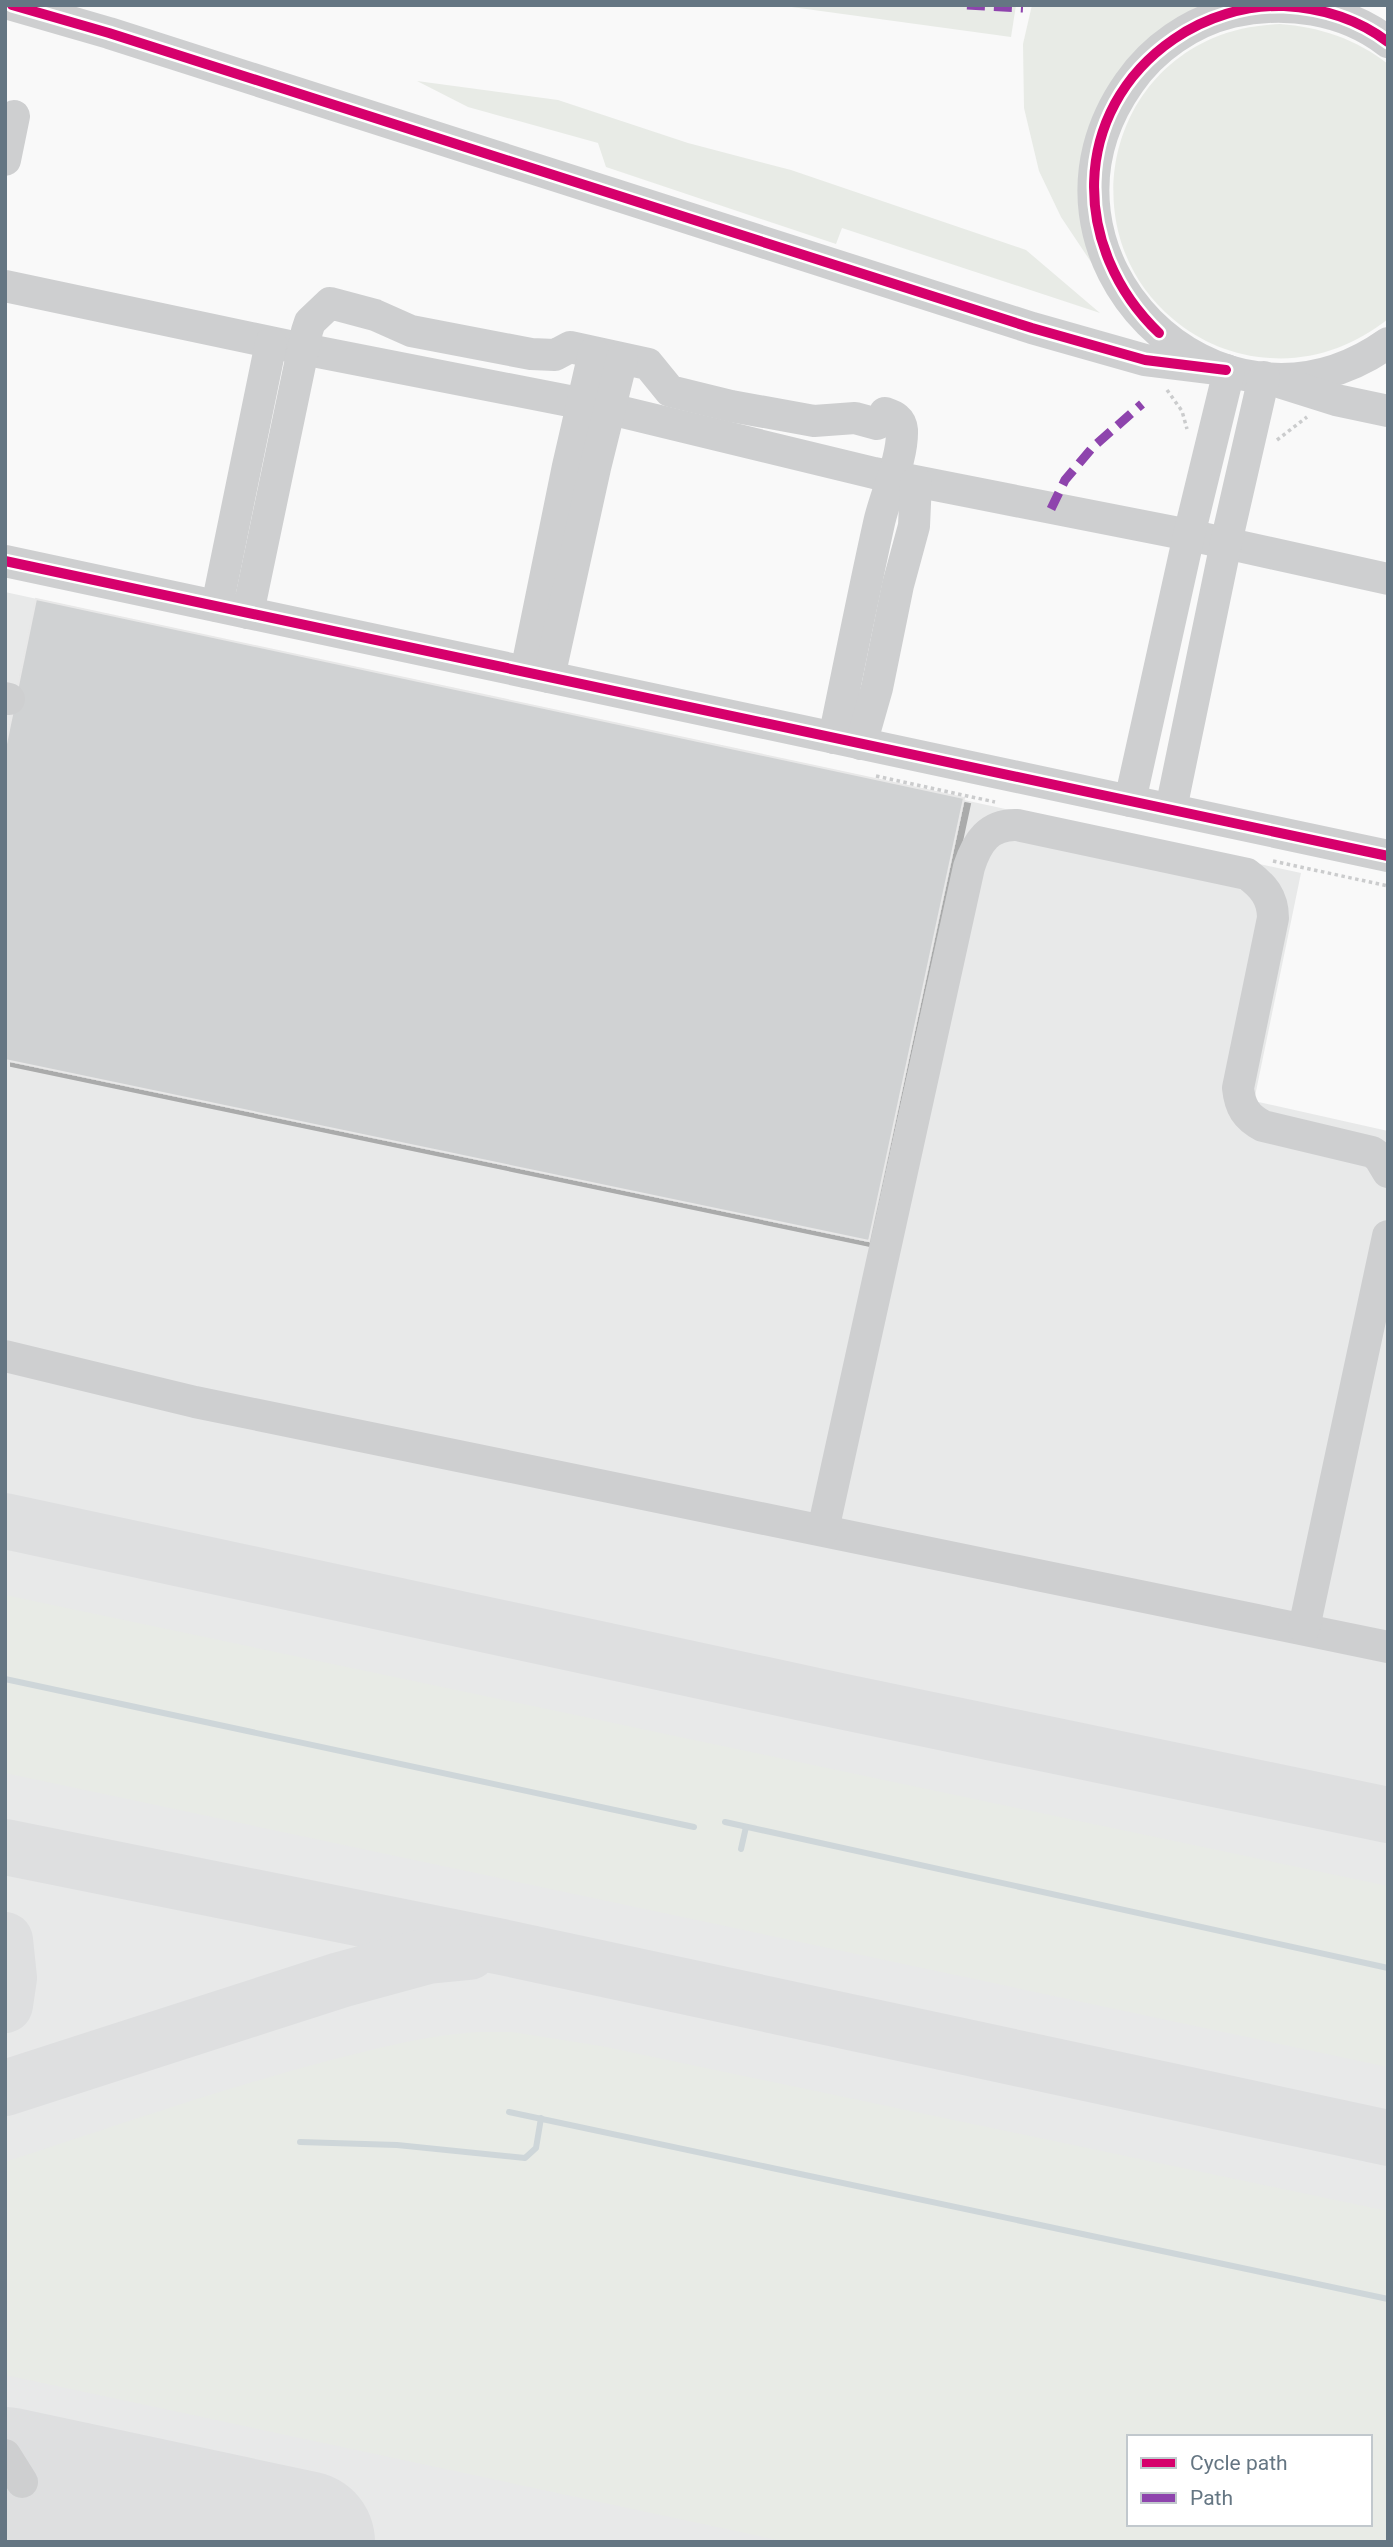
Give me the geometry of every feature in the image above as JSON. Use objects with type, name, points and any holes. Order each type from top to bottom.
[{"type":"street","points":[[12,5],[123,37],[1032,328],[1145,360],[1228,370],[1266,378],[1336,400],[1388,411]]},
{"type":"street","points":[[1228,370],[1174,345],[1147,322],[1126,296],[1110,267],[1099,235],[1094,202],[1095,169],[1102,136],[1115,106],[1133,77],[1156,53],[1182,33],[1212,19],[1244,9],[1277,6],[1305,8],[1383,31]]},
{"type":"street","points":[[5,286],[271,343],[596,407],[904,480],[1189,535],[1388,579]]},
{"type":"street","points":[[248,613],[310,322],[330,303],[375,315],[411,331],[544,356],[564,352],[609,356],[670,391],[731,406],[814,421],[855,418],[877,424],[885,413],[897,418],[902,428],[904,480],[880,520],[847,741]]},
{"type":"street","points":[[217,606],[271,343]]},
{"type":"street","points":[[1266,378],[1295,377],[1335,370],[1388,343]]},
{"type":"street","points":[[537,675],[609,356]]},
{"type":"street","points":[[1130,801],[1228,370]]},
{"type":"street","points":[[1171,809],[1226,543],[1266,378]]},
{"type":"street","points":[[5,561],[1388,856]]},
{"type":"street","points":[[822,1530],[969,867],[980,841],[991,831],[1005,825],[1017,825],[1247,874],[1258,882],[1270,898],[1273,918],[1238,1088],[1244,1112],[1263,1126],[1372,1152],[1379,1157],[1388,1172]]},
{"type":"street","points":[[1304,1628],[1388,1236]]},
{"type":"street","points":[[5,1356],[195,1402],[1388,1647]]},
{"type":"street","points":[[5,2455],[22,2482]]},
{"type":"path","points":[[1158,383],[1166,389],[1182,411],[1188,436]]},
{"type":"shaded area","points":[[777,5],[1016,5],[1011,37]]},
{"type":"shaded area","points":[[1032,5],[1212,5],[1114,81],[1094,117],[1088,136],[1082,216],[1093,265],[1061,217],[1039,171],[1024,108],[1023,44]]},
{"type":"shaded area","points":[[1280,24],[1337,36],[1376,55],[1388,64],[1388,319],[1361,337],[1332,350],[1302,357],[1270,358],[1231,351],[1194,335],[1173,319],[1143,287],[1124,249],[1114,209],[1115,168],[1125,128],[1145,92],[1175,61],[1213,38],[1229,32]]},
{"type":"shaded area","points":[[417,81],[558,100],[688,143],[791,170],[1026,250],[1100,313],[842,228],[836,244],[606,167],[598,143],[468,107]]},
{"type":"shaded area","points":[[5,592],[1301,873],[1254,1101],[1388,1131],[1388,2542],[5,2542]]},
{"type":"shaded area","points":[[5,1595],[1388,1886],[1388,2067],[5,1773]]},
{"type":"shaded area","points":[[479,2032],[512,2032],[601,2046],[1388,2211],[1388,2542],[787,2542],[5,2375],[5,2162],[286,2072],[422,2039]]},
{"type":"building","points":[[36,599],[964,798],[869,1241],[5,1060],[5,749]]},
{"type":"waterway","points":[[5,1679],[694,1827]]},
{"type":"waterway","points":[[725,1822],[1388,1968]]},
{"type":"waterway","points":[[741,1849],[746,1827]]},
{"type":"waterway","points":[[509,2112],[1388,2299]]},
{"type":"waterway","points":[[300,2142],[397,2145],[525,2158],[536,2148],[541,2118]]},
{"type":"taxiway","points":[[5,1521],[840,1701],[1388,1815]]},
{"type":"taxiway","points":[[5,1847],[502,1947],[1388,2138]]},
{"type":"taxiway","points":[[5,1940],[9,1978],[5,2005]]},
{"type":"taxiway","points":[[5,2088],[340,1980],[428,1956],[469,1952]]},
{"type":"runway","points":[[5,2478],[304,2542]]},
{"type":"marked path","points":[[967,5],[1023,8]]},
{"type":"marked path","points":[[1051,509],[1065,480],[1093,447],[1142,404]]},
{"type":"cycle path","points":[[12,5],[109,33],[1032,328],[1145,360],[1226,370]]},
{"type":"cycle path","points":[[1159,333],[1130,299],[1109,262],[1097,222],[1094,182],[1100,142],[1115,104],[1140,69],[1174,39],[1199,24],[1240,10],[1269,6],[1325,12],[1352,21],[1388,42]]},
{"type":"cycle path","points":[[5,561],[1388,856]]}]
